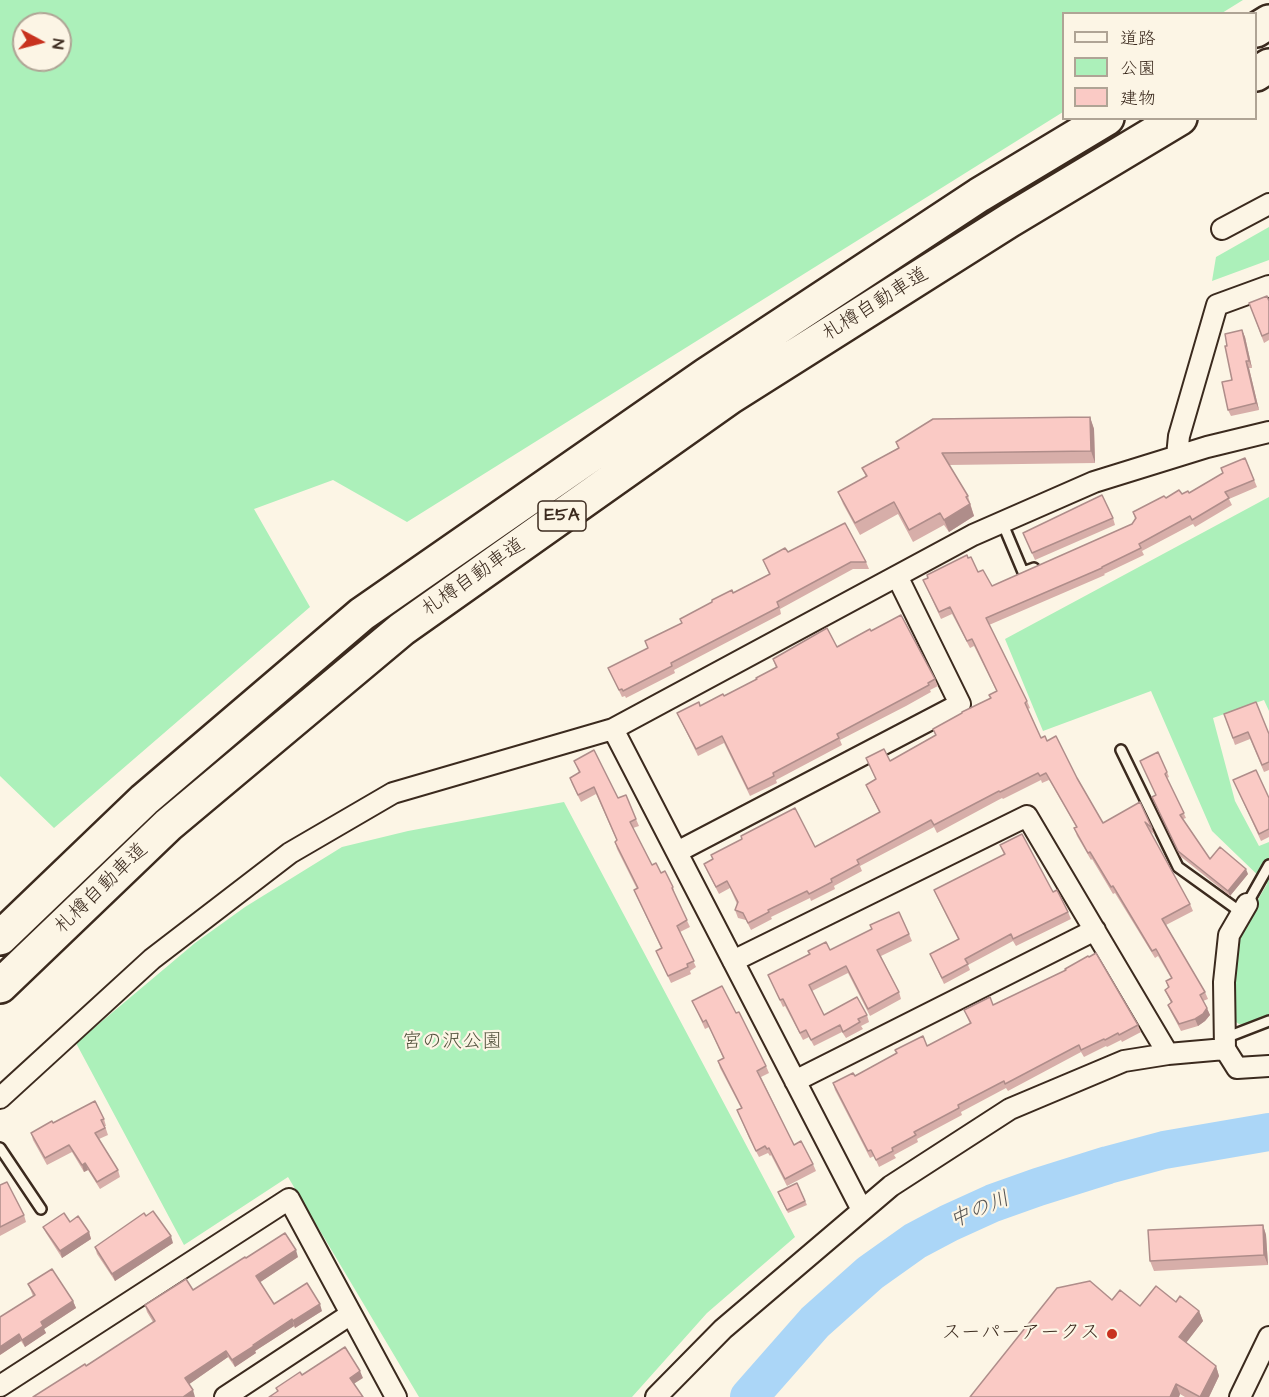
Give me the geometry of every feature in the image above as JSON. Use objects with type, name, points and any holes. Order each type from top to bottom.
[{"type":"highway","name":"札樽自動車道","points":[[0,938],[144,800],[362,614],[706,375],[979,195],[1104,120]]},
{"type":"highway","name":"札樽自動車道","points":[[0,987],[168,825],[402,629],[730,398],[1010,220],[1177,120]]},
{"type":"street","points":[[1222,229],[1269,204]]},
{"type":"street","points":[[1177,456],[1179,436],[1217,305],[1269,286]]},
{"type":"street","points":[[0,1098],[152,958],[290,853],[393,793],[613,729],[973,535],[1094,482],[1207,447],[1268,433]]},
{"type":"street","points":[[677,852],[960,704],[897,576]]},
{"type":"street","points":[[613,729],[862,1210]]},
{"type":"street","points":[[733,961],[1027,816],[1168,1054]]},
{"type":"street","points":[[1245,908],[1228,934],[1224,982],[1225,1043],[1237,1068],[1269,1066]]},
{"type":"street","points":[[795,1081],[1095,930]]},
{"type":"street","points":[[656,1397],[723,1329],[891,1186],[1010,1109],[1124,1061],[1225,1043]]},
{"type":"street","points":[[0,1386],[289,1199],[396,1397]]},
{"type":"street","points":[[225,1397],[351,1314]]},
{"type":"street","points":[[1240,1397],[1269,1337]]},
{"type":"lane","points":[[1002,522],[1023,573],[1045,563]]},
{"type":"lane","points":[[1121,750],[1178,867],[1245,908],[1269,865]]},
{"type":"lane","points":[[1225,1043],[1269,1021]]},
{"type":"lane","points":[[0,1148],[41,1209]]},
{"type":"green space","points":[[0,0],[1243,0],[1224,12],[1062,12],[1062,113],[407,522],[333,480],[254,509],[310,607],[54,828],[0,776]]},
{"type":"green space","points":[[1269,227],[1269,260],[1212,281],[1216,257]]},
{"type":"green space","points":[[1269,497],[1269,711],[1264,700],[1213,718],[1235,801],[1259,846],[1269,842],[1269,1015],[1245,1025],[1233,1020],[1239,932],[1267,884],[1212,831],[1151,691],[1043,731],[1005,639]]},
{"type":"green space","name":"宮の沢公園","points":[[564,802],[795,1237],[707,1313],[632,1397],[419,1397],[288,1177],[184,1245],[76,1043],[195,943],[245,907],[342,847],[408,831]]},
{"type":"building","points":[[1267,296],[1269,333],[1262,336],[1249,303]]},
{"type":"building","points":[[1242,330],[1249,361],[1246,361],[1256,403],[1228,410],[1222,382],[1232,380],[1225,346],[1227,346],[1225,334]]},
{"type":"building","points":[[1090,417],[1091,451],[942,453],[968,496],[966,497],[970,504],[944,520],[940,513],[909,530],[894,502],[855,523],[838,492],[867,476],[862,468],[899,448],[896,442],[933,419]]},
{"type":"building","points":[[1245,458],[1254,480],[1225,492],[1229,498],[1192,520],[1190,516],[1139,544],[1141,548],[1102,568],[986,618],[1027,701],[1025,703],[1041,738],[1045,736],[1047,741],[1056,736],[1103,823],[1140,802],[1152,828],[1145,822],[1190,904],[1162,919],[1205,992],[1200,995],[1207,1008],[1203,1014],[1179,1024],[1168,1005],[1172,1002],[1165,990],[1169,987],[1166,981],[1172,978],[1156,949],[1152,951],[1113,886],[1111,887],[1090,852],[1088,853],[1074,828],[1077,827],[1046,773],[1040,776],[1038,773],[999,791],[934,825],[931,820],[857,860],[859,864],[831,879],[832,882],[768,910],[769,912],[748,923],[743,913],[735,910],[738,902],[727,881],[716,887],[704,864],[713,859],[711,855],[742,839],[741,836],[795,808],[815,847],[880,812],[866,785],[876,779],[866,758],[884,749],[890,761],[936,735],[933,729],[991,698],[989,695],[997,691],[972,639],[967,641],[950,607],[939,612],[923,580],[928,578],[927,575],[967,555],[968,558],[971,557],[978,572],[983,570],[992,586],[1132,524],[1136,518],[1133,512],[1179,490],[1182,494],[1188,491],[1189,493],[1223,473],[1221,468]]},
{"type":"building","points":[[1102,495],[1113,518],[1032,553],[1023,533]]},
{"type":"building","points":[[845,523],[866,562],[851,562],[777,602],[779,607],[671,663],[672,666],[623,691],[619,690],[608,668],[648,648],[645,641],[682,623],[680,619],[712,600],[732,590],[733,593],[770,574],[763,560],[785,548],[788,552]]},
{"type":"building","points":[[901,615],[935,679],[928,683],[929,685],[837,734],[839,738],[748,789],[722,736],[696,749],[677,713],[699,702],[700,706],[723,694],[724,696],[757,679],[777,667],[773,659],[827,628],[837,647]]},
{"type":"building","points":[[1256,702],[1269,734],[1269,762],[1262,765],[1248,732],[1233,738],[1224,714]]},
{"type":"building","points":[[594,750],[618,798],[626,795],[636,819],[630,822],[652,865],[656,863],[661,873],[665,871],[687,920],[677,926],[694,961],[687,964],[688,967],[668,976],[656,951],[662,948],[634,890],[638,888],[615,842],[617,840],[594,787],[578,795],[570,778],[580,772],[574,761]]},
{"type":"building","points":[[1158,752],[1167,772],[1165,774],[1184,813],[1180,815],[1210,859],[1220,847],[1246,869],[1228,891],[1178,851],[1152,797],[1156,795],[1140,761]]},
{"type":"building","points":[[1256,770],[1269,798],[1269,829],[1259,834],[1233,780]]},
{"type":"building","points":[[1022,834],[1053,892],[1057,890],[1068,912],[1013,939],[1011,934],[965,959],[968,964],[942,978],[930,954],[959,939],[934,890],[1005,854],[1000,845]]},
{"type":"building","points":[[899,912],[909,934],[877,950],[899,992],[868,1009],[846,966],[809,985],[824,1015],[857,997],[867,1015],[858,1019],[860,1022],[843,1032],[840,1025],[811,1040],[806,1030],[800,1033],[768,975],[810,954],[808,951],[826,942],[830,950],[872,929],[870,925]]},
{"type":"building","points":[[1096,953],[1138,1025],[1081,1050],[1079,1045],[1005,1084],[1004,1081],[914,1132],[916,1135],[876,1160],[871,1150],[868,1151],[833,1083],[853,1073],[855,1076],[897,1053],[895,1050],[923,1036],[927,1046],[971,1023],[964,1010],[990,997],[993,1005]]},
{"type":"building","points":[[722,986],[736,1013],[739,1012],[766,1066],[757,1071],[794,1145],[801,1141],[813,1164],[785,1179],[769,1148],[765,1146],[756,1151],[737,1110],[742,1108],[718,1061],[724,1058],[706,1020],[703,1022],[692,1001]]},
{"type":"building","points":[[95,1101],[104,1119],[101,1120],[105,1128],[95,1133],[118,1170],[97,1182],[85,1163],[82,1165],[69,1145],[45,1158],[31,1133]]},
{"type":"building","points":[[7,1182],[24,1215],[0,1227],[0,1185]]},
{"type":"building","points":[[797,1183],[805,1201],[787,1210],[778,1192]]},
{"type":"building","points":[[153,1211],[171,1236],[112,1274],[95,1247],[144,1213],[146,1216]]},
{"type":"building","points":[[64,1213],[70,1222],[78,1216],[89,1232],[60,1251],[43,1227]]},
{"type":"building","points":[[1263,1225],[1264,1255],[1150,1261],[1148,1230]]},
{"type":"building","points":[[285,1233],[296,1250],[256,1276],[274,1304],[307,1283],[320,1304],[293,1321],[292,1319],[232,1360],[226,1351],[185,1378],[193,1390],[183,1397],[33,1397],[155,1321],[145,1305],[186,1279],[193,1290]]},
{"type":"building","points":[[52,1269],[73,1301],[41,1322],[43,1326],[22,1340],[19,1334],[0,1347],[0,1317],[35,1295],[28,1284]]},
{"type":"building","name":"スーパーアークス","points":[[1090,1281],[1112,1300],[1120,1290],[1140,1306],[1156,1286],[1176,1302],[1180,1296],[1199,1311],[1179,1337],[1216,1366],[1200,1397],[1176,1384],[1170,1397],[970,1397],[1057,1288]]},
{"type":"building","points":[[345,1347],[360,1371],[350,1378],[363,1397],[269,1397],[278,1391],[276,1388],[300,1372],[302,1375]]},
{"type":"waterway","name":"中の川","points":[[749,1397],[815,1322],[870,1273],[915,1241],[949,1223],[993,1203],[1108,1165],[1164,1150],[1269,1132]]},
{"type":"place","name":"スーパーアークス","points":[[1112,1334]]}]
